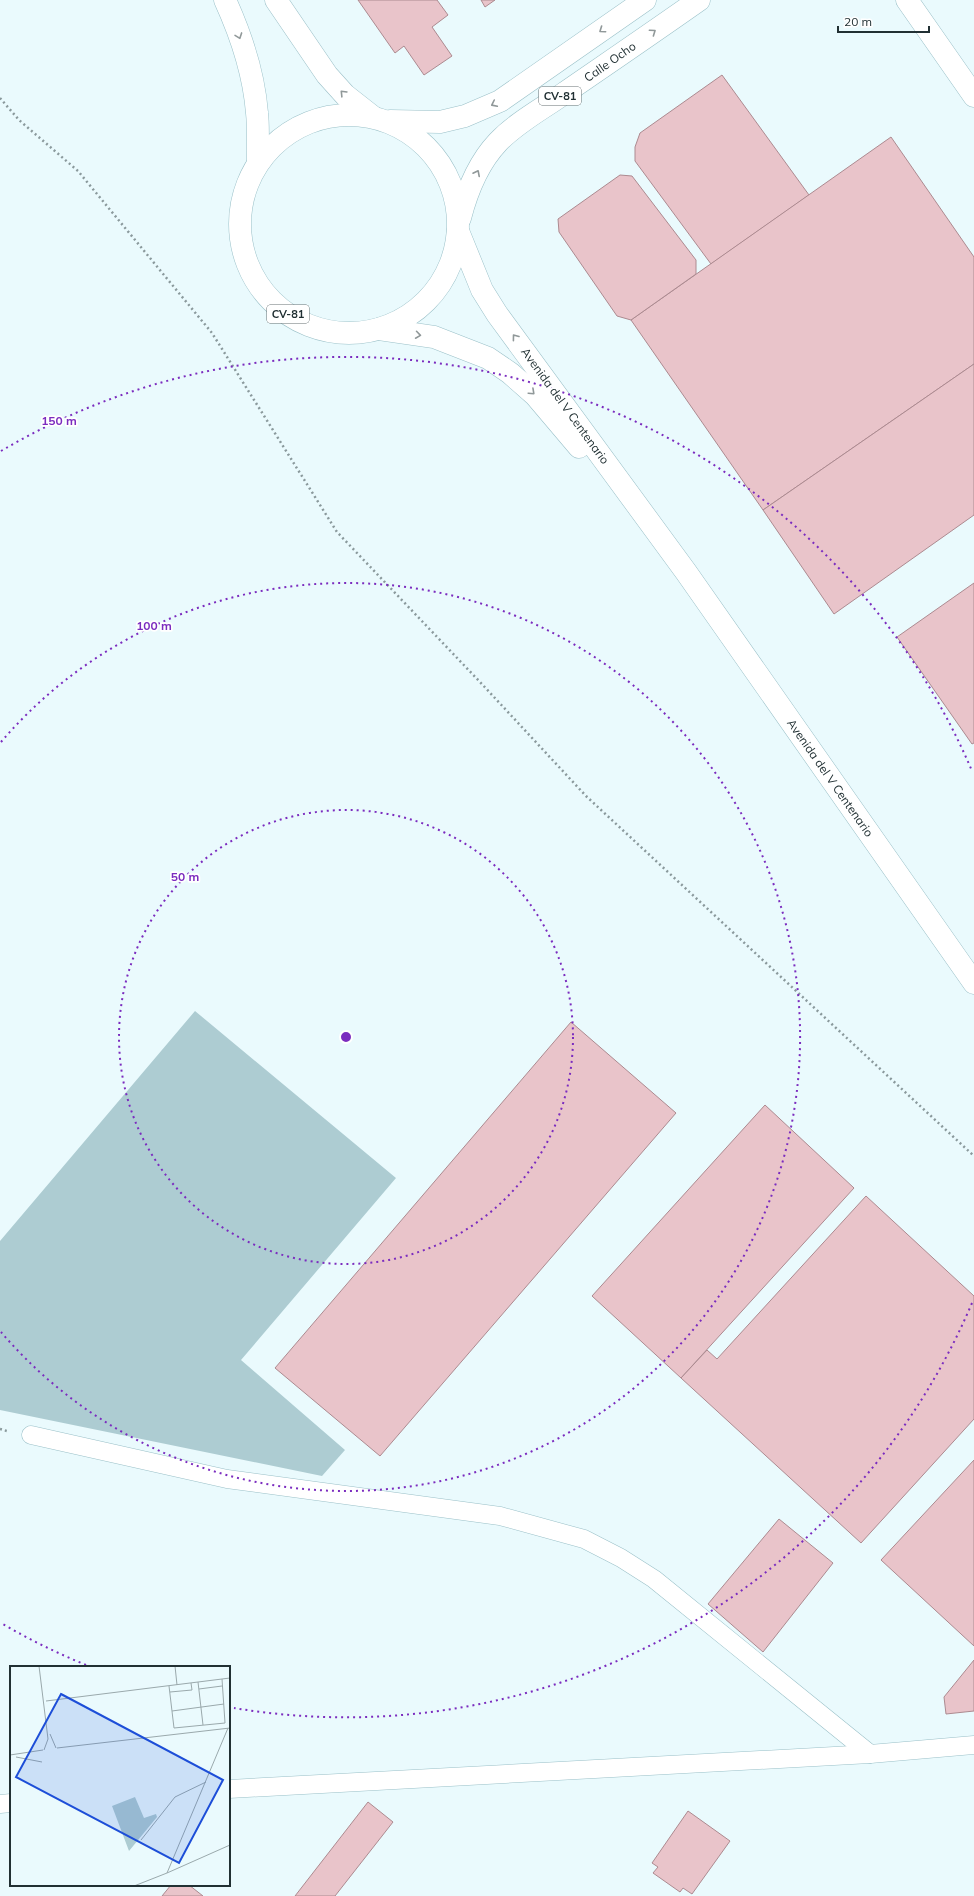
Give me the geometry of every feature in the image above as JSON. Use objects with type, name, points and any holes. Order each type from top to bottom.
[{"type":"main road","name":"CV-81","points":[[225,0],[241,40],[250,72],[257,113],[258,163]]},
{"type":"main road","name":"CV-81","points":[[276,0],[327,75],[345,95],[380,119],[410,133],[430,150],[445,172],[454,196],[458,227],[455,251],[444,277],[428,300],[406,318],[380,329],[347,333],[314,328],[284,312],[261,289],[245,259],[239,226],[244,193],[258,163],[280,139],[308,122],[341,114],[380,119],[440,122],[465,116],[489,106],[500,101],[645,0]]},
{"type":"main road","name":"Calle Ocho","points":[[458,227],[465,198],[472,182],[498,142],[530,117],[699,0]]},
{"type":"main road","points":[[907,0],[974,96]]},
{"type":"main road","name":"Avenida del V Centenario","points":[[458,227],[482,290],[497,314],[686,572],[974,983]]},
{"type":"main road","name":"Avenida del V Centenario","points":[[380,329],[434,337],[488,358],[510,373],[535,395],[612,488],[686,572]]},
{"type":"lane","points":[[32,1435],[227,1479],[500,1516],[584,1539],[621,1558],[654,1579],[870,1754]]},
{"type":"lane","points":[[230,1789],[870,1754],[974,1745]]},
{"type":"lane","points":[[0,1804],[10,1803]]},
{"type":"path","points":[[0,99],[20,120],[78,171],[212,333],[337,532],[586,796],[974,1156]]},
{"type":"shaded area","points":[[195,1011],[396,1178],[241,1360],[345,1450],[322,1476],[0,1410],[0,1241]]},
{"type":"building","points":[[358,0],[437,0],[448,15],[432,27],[452,56],[424,75],[404,46],[395,53]]},
{"type":"building","points":[[481,0],[495,0],[485,7]]},
{"type":"building","points":[[722,75],[809,195],[711,264],[635,161],[635,147],[640,133]]},
{"type":"building","points":[[891,137],[974,257],[974,364],[763,510],[631,320]]},
{"type":"building","points":[[620,175],[632,176],[696,260],[696,274],[631,320],[617,316],[559,232],[558,219]]},
{"type":"building","points":[[974,364],[974,515],[834,614],[763,510]]},
{"type":"building","points":[[974,583],[974,743],[972,744],[897,637]]},
{"type":"building","points":[[571,1022],[676,1113],[380,1456],[275,1368]]},
{"type":"building","points":[[765,1105],[854,1188],[681,1378],[592,1296]]},
{"type":"building","points":[[866,1196],[974,1296],[974,1419],[861,1543],[681,1378],[707,1350],[717,1359]]},
{"type":"building","points":[[974,1460],[974,1646],[881,1560]]},
{"type":"building","points":[[779,1519],[833,1563],[763,1652],[708,1604]]},
{"type":"building","points":[[974,1660],[974,1711],[946,1714],[944,1697]]},
{"type":"building","points":[[368,1802],[393,1822],[335,1896],[295,1896]]},
{"type":"building","points":[[688,1811],[730,1841],[692,1894],[683,1888],[680,1892],[653,1873],[658,1867],[652,1863]]},
{"type":"building","points":[[170,1886],[190,1886],[203,1896],[162,1896]]}]
